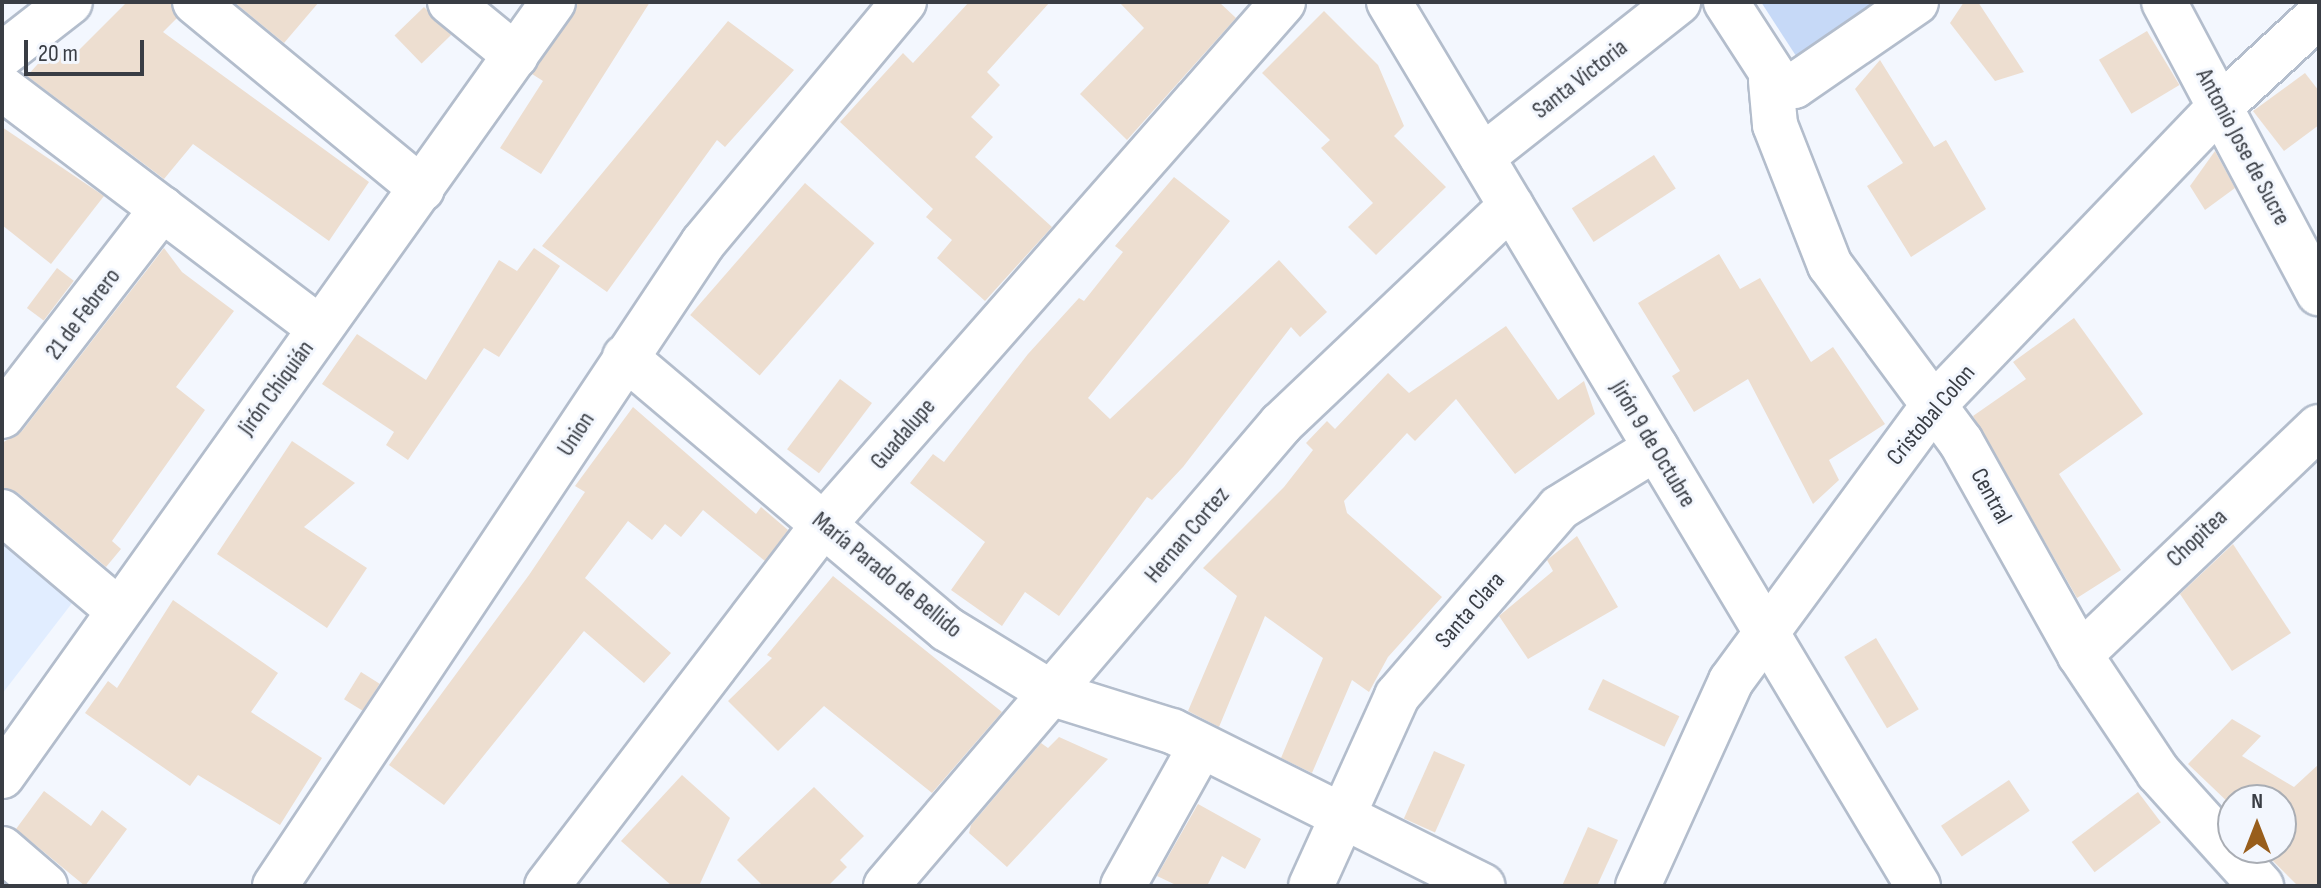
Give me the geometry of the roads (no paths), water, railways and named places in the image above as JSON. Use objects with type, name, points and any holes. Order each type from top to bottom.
[{"type":"street","points":[[2,55],[70,2]]},
{"type":"street","points":[[195,2],[422,189]]},
{"type":"street","points":[[450,2],[516,56]]},
{"type":"street","name":"Jirón Chiquián","points":[[2,776],[553,2]]},
{"type":"street","name":"Union","points":[[275,886],[703,243],[904,2]]},
{"type":"street","name":"Guadalupe","points":[[547,886],[824,524],[1283,2]]},
{"type":"street","name":"Jirón 9 de Octubre","points":[[1389,2],[1918,886]]},
{"type":"street","name":"Santa Victoria","points":[[1482,157],[1678,2]]},
{"type":"street","points":[[1726,2],[1771,81],[1794,86],[1916,2]]},
{"type":"street","name":"Antonio Jose de Sucre","points":[[2164,2],[2224,103],[2319,293]]},
{"type":"street","name":"Cristobal Colon","points":[[1638,886],[1731,681],[1763,628],[1932,407],[2224,103],[2319,15]]},
{"type":"street","name":"Central","points":[[1771,81],[1775,125],[1830,265],[1932,407],[1961,442],[2080,655],[2158,772],[2261,886]]},
{"type":"street","points":[[2,88],[319,328]]},
{"type":"street","name":"Hernan Cortez","points":[[886,886],[1281,424],[1511,206]]},
{"type":"street","name":"21 de Febrero","points":[[2,416],[162,209]]},
{"type":"street","name":"María Parado de Bellido","points":[[625,357],[947,629],[1053,694],[1201,746],[1341,819],[1483,886]]},
{"type":"street","name":"Chopitea","points":[[2080,655],[2319,427]]},
{"type":"street","name":"Santa Clara","points":[[1311,886],[1397,696],[1559,508],[1656,448]]},
{"type":"street","points":[[2,512],[118,610]]},
{"type":"street","points":[[1123,886],[1201,746]]},
{"type":"street","points":[[2,849],[45,886]]}]
